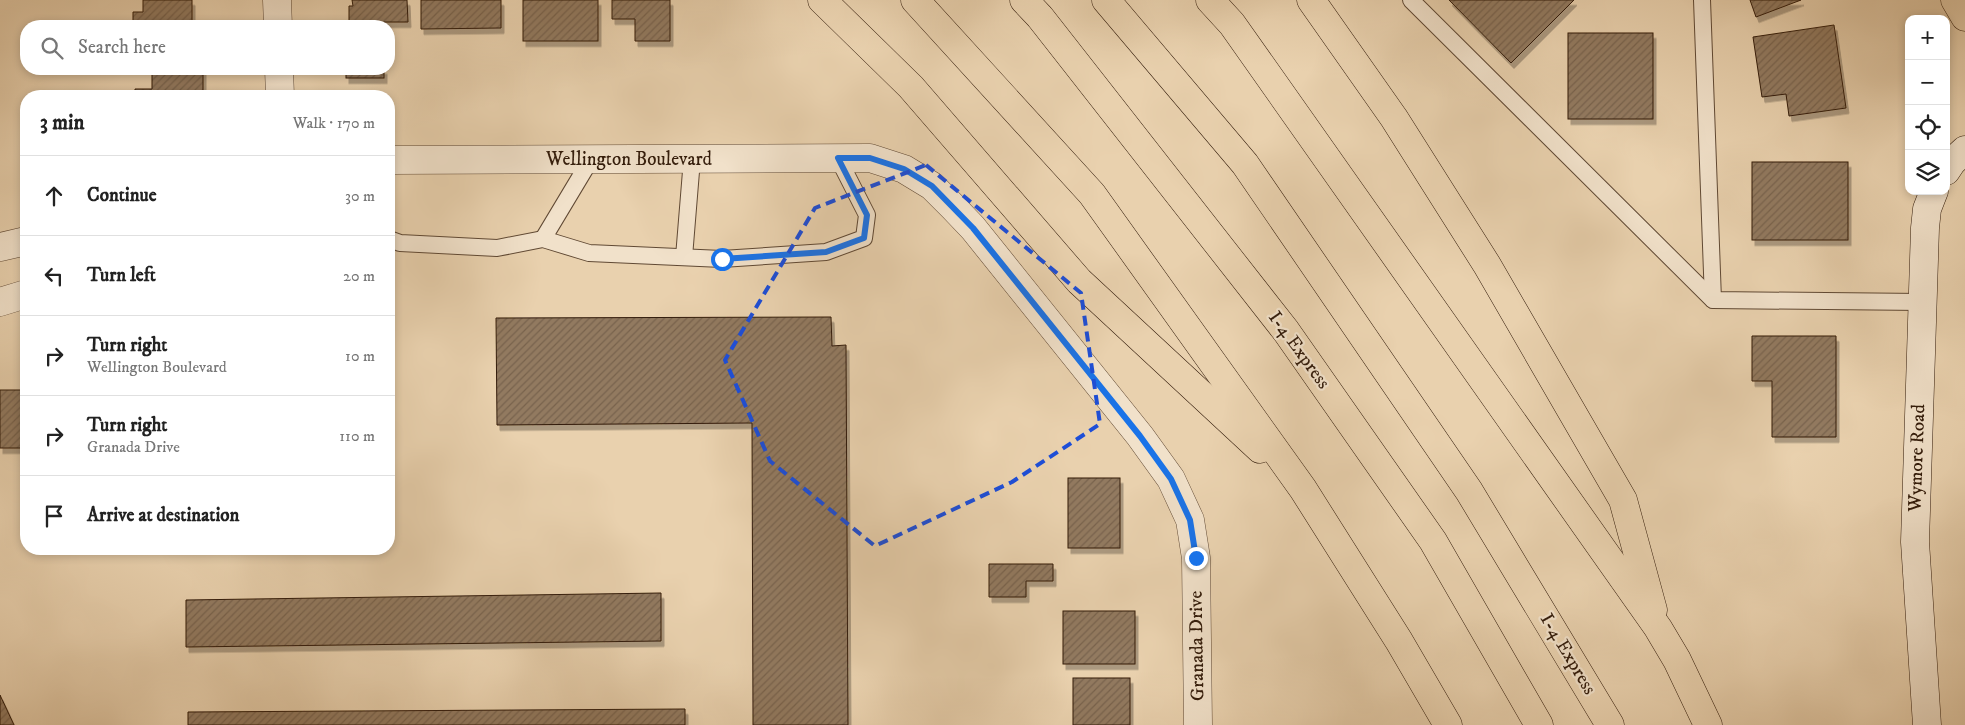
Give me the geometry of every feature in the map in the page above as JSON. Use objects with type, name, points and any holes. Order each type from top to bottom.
[{"type":"main road","points":[[822,0],[911,87],[1080,281],[1303,489]]},
{"type":"main road","points":[[915,0],[1092,194],[1303,489],[1399,641],[1448,725]]},
{"type":"main road","name":"I-4 Express","points":[[1024,0],[1040,17],[1286,331],[1433,541],[1539,725]]},
{"type":"main road","name":"I-4 Express","points":[[1106,0],[1244,164],[1469,491],[1610,725]]},
{"type":"main road","points":[[1210,0],[1232,24],[1658,628],[1677,660],[1708,725]]},
{"type":"main road","points":[[1310,0],[1394,118],[1488,265],[1623,500],[1658,628]]},
{"type":"main road","points":[[1955,0],[1965,17]]},
{"type":"street","points":[[277,0],[278,20]]},
{"type":"street","points":[[279,75],[280,90]]},
{"type":"street","points":[[1950,165],[1965,150]]},
{"type":"street","name":"Wellington Boulevard","points":[[395,160],[870,158]]},
{"type":"street","name":"Granada Drive","points":[[870,158],[904,169],[932,186],[973,228],[1140,436],[1171,479],[1190,520],[1196,558],[1198,725]]},
{"type":"street","name":"Wymore Road","points":[[1928,725],[1915,542],[1926,219],[1933,195]]},
{"type":"street","points":[[0,247],[20,242]]},
{"type":"street","points":[[0,302],[20,296]]},
{"type":"lane","points":[[1411,0],[1713,300],[1922,302]]},
{"type":"lane","points":[[1702,0],[1713,300]]},
{"type":"lane","points":[[395,241],[497,248],[543,239],[589,253],[722,259],[826,252],[864,238],[867,215],[838,158]]},
{"type":"lane","points":[[543,239],[591,159]]},
{"type":"lane","points":[[684,257],[692,159]]},
{"type":"highlighted area","points":[[926,165],[1081,293],[1100,424],[1012,482],[875,546],[770,461],[725,360],[815,208]]},
{"type":"building","points":[[143,0],[192,0],[192,20],[133,20],[133,12],[143,12]]},
{"type":"building","points":[[352,0],[407,0],[408,22],[395,22],[395,20],[349,20],[349,6],[353,6]]},
{"type":"building","points":[[421,0],[501,0],[501,28],[421,29]]},
{"type":"building","points":[[523,0],[598,0],[598,41],[523,41]]},
{"type":"building","points":[[612,0],[670,0],[670,41],[635,41],[635,19],[612,19]]},
{"type":"building","points":[[1449,0],[1574,0],[1511,63]]},
{"type":"building","points":[[1750,0],[1801,0],[1756,17]]},
{"type":"building","points":[[1834,25],[1846,108],[1789,116],[1786,94],[1762,97],[1753,37]]},
{"type":"building","points":[[1568,33],[1653,33],[1653,119],[1568,119]]},
{"type":"building","points":[[152,75],[203,75],[203,90],[135,90],[152,89]]},
{"type":"building","points":[[346,75],[384,75],[384,78],[346,78]]},
{"type":"building","points":[[1752,162],[1848,162],[1848,240],[1752,240]]},
{"type":"building","points":[[831,317],[832,346],[846,345],[848,725],[753,725],[752,423],[497,425],[496,318]]},
{"type":"building","points":[[1752,336],[1836,336],[1836,437],[1772,437],[1772,381],[1752,381]]},
{"type":"building","points":[[0,390],[20,390],[20,448],[0,448]]},
{"type":"building","points":[[1068,478],[1120,478],[1120,548],[1068,548]]},
{"type":"building","points":[[989,564],[1053,564],[1053,581],[1026,581],[1026,597],[989,597]]},
{"type":"building","points":[[661,593],[661,641],[186,647],[186,600]]},
{"type":"building","points":[[1063,611],[1135,611],[1135,664],[1063,664]]},
{"type":"building","points":[[1073,678],[1130,678],[1130,725],[1073,725]]},
{"type":"building","points":[[0,695],[14,725],[0,725]]},
{"type":"building","points":[[685,709],[685,725],[188,725],[188,712]]},
{"type":"route","points":[[722,259],[826,252],[864,238],[867,215],[838,158],[870,158],[904,169],[932,186],[973,228],[1140,436],[1171,479],[1190,520],[1196,558]]}]
